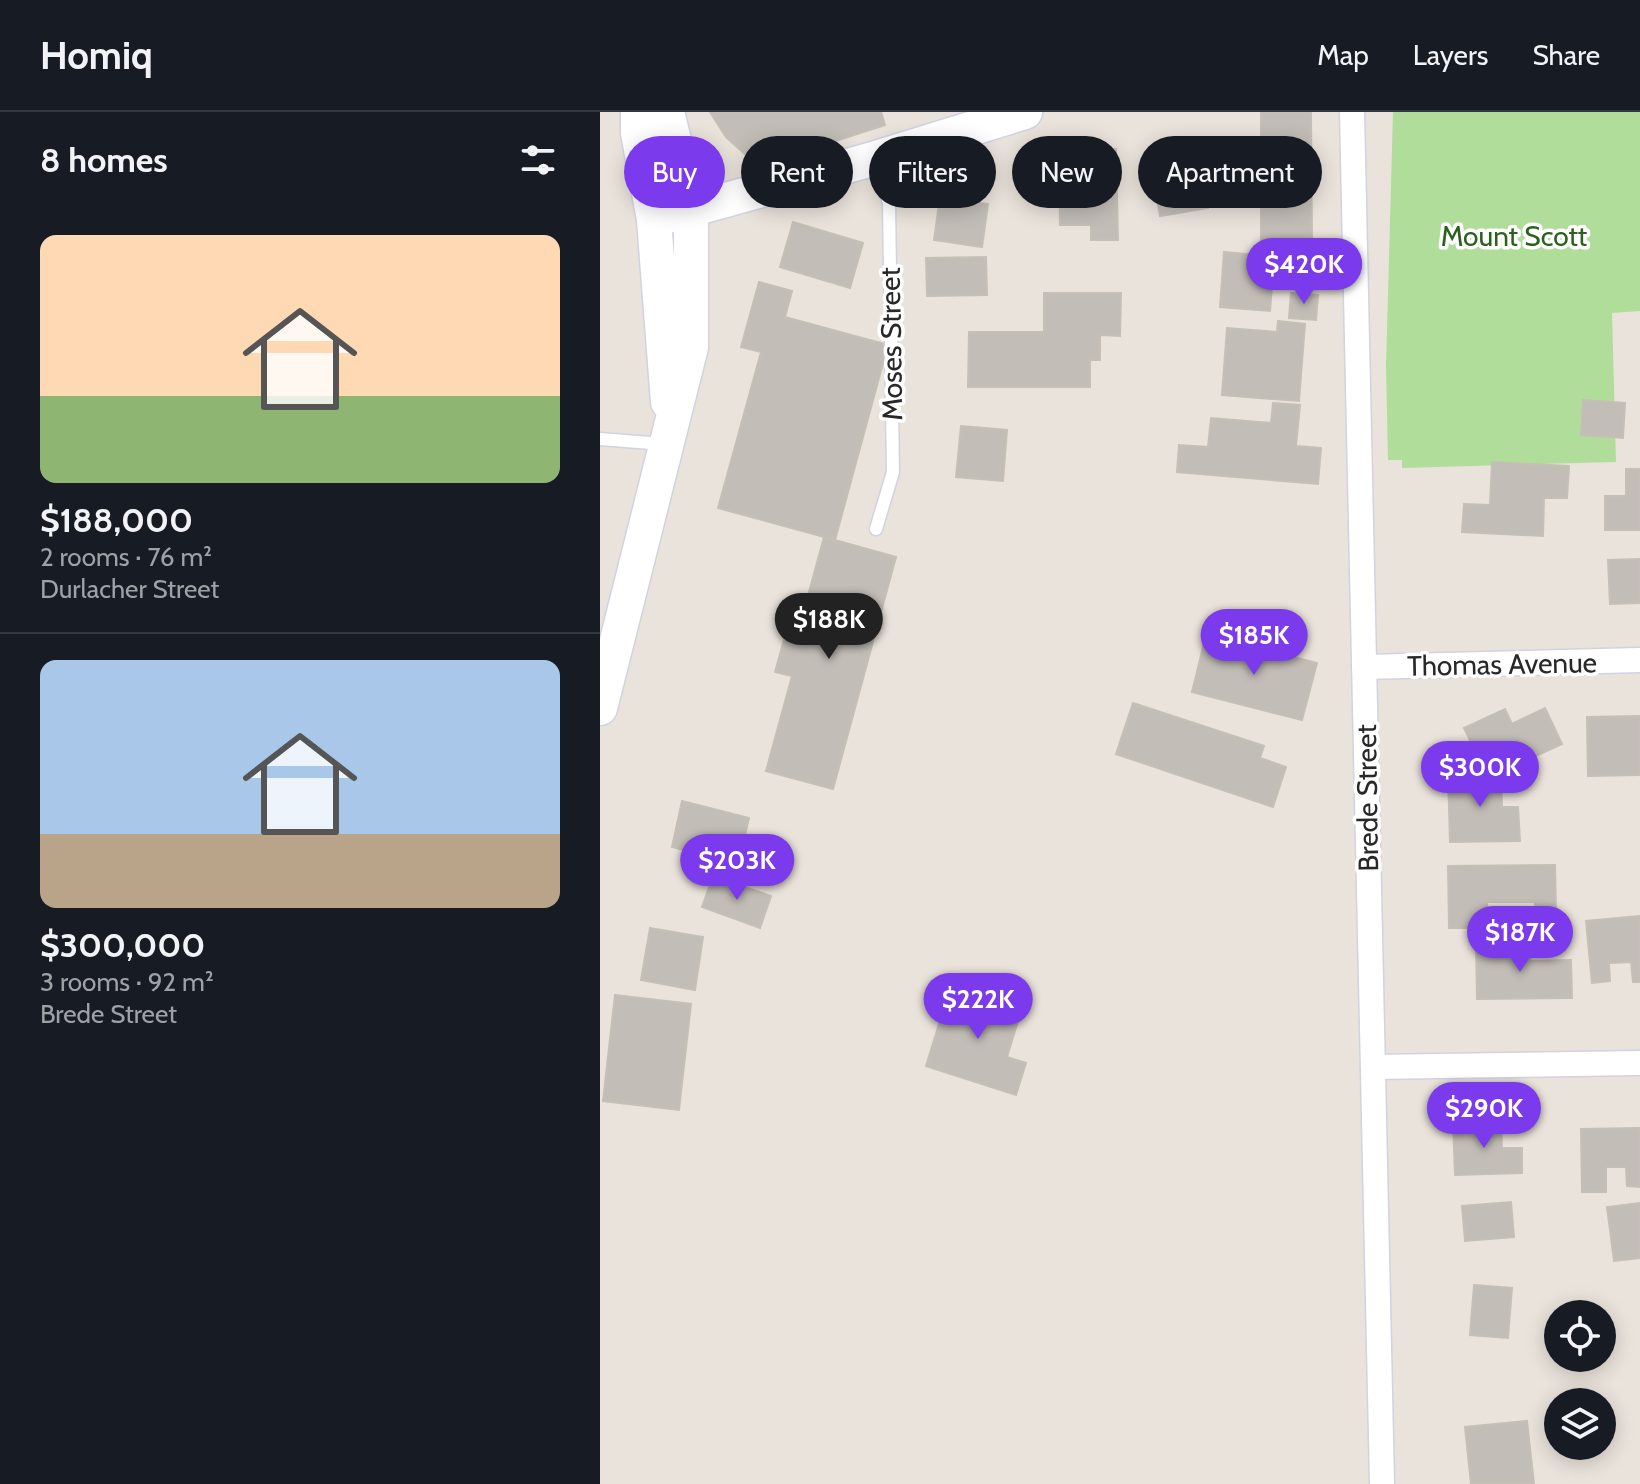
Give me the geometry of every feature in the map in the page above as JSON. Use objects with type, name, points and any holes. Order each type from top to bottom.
[{"type":"main road","points":[[638,112],[638,133],[654,220],[668,435]]},
{"type":"main road","points":[[602,692],[691,347],[691,210],[667,112]]},
{"type":"main road","points":[[947,136],[1025,112]]},
{"type":"main road","points":[[654,220],[869,160]]},
{"type":"street","name":"Brede Street","points":[[1352,112],[1382,1484]]},
{"type":"street","name":"Thomas Avenue","points":[[1364,667],[1640,660]]},
{"type":"street","points":[[1373,1067],[1640,1063]]},
{"type":"lane","name":"Moses Street","points":[[876,529],[893,472],[889,208]]},
{"type":"lane","points":[[600,439],[668,435]]},
{"type":"green space","name":"Mount Scott","points":[[1393,112],[1640,112],[1640,311],[1612,313],[1616,462],[1402,468],[1402,460],[1388,460],[1386,367]]},
{"type":"building","points":[[710,112],[881,112],[885,125],[851,136],[741,136],[741,151],[726,137]]},
{"type":"building","points":[[1261,112],[1311,112],[1311,136],[1261,136]]},
{"type":"building","points":[[938,208],[987,208],[982,247],[934,240]]},
{"type":"building","points":[[1060,208],[1117,208],[1118,240],[1091,240],[1091,225],[1060,225]]},
{"type":"building","points":[[1159,208],[1208,208],[1160,216]]},
{"type":"building","points":[[1261,208],[1312,208],[1312,241],[1261,241]]},
{"type":"building","points":[[793,222],[863,243],[850,288],[780,267]]},
{"type":"building","points":[[1224,252],[1304,259],[1302,288],[1272,286],[1270,311],[1220,307]]},
{"type":"building","points":[[986,257],[987,295],[927,296],[926,258]]},
{"type":"building","points":[[759,282],[792,291],[785,317],[888,345],[835,540],[718,508],[761,352],[741,347]]},
{"type":"building","points":[[1044,293],[1121,293],[1120,336],[1100,335],[1100,360],[1090,360],[1090,387],[968,387],[969,332],[1044,332]]},
{"type":"building","points":[[1291,293],[1318,295],[1316,320],[1289,318]]},
{"type":"building","points":[[1278,321],[1305,324],[1299,401],[1222,395],[1227,328],[1277,332]]},
{"type":"building","points":[[1583,400],[1625,403],[1623,438],[1581,435]]},
{"type":"building","points":[[1273,403],[1300,405],[1296,446],[1321,448],[1318,484],[1177,472],[1179,445],[1208,447],[1211,418],[1271,423]]},
{"type":"building","points":[[961,426],[1007,430],[1003,481],[956,477]]},
{"type":"building","points":[[1492,462],[1569,466],[1567,498],[1544,498],[1543,536],[1462,532],[1464,504],[1490,505]]},
{"type":"building","points":[[1626,469],[1640,469],[1640,530],[1605,530],[1605,496],[1626,496]]},
{"type":"building","points":[[824,537],[896,557],[833,789],[766,771],[792,676],[775,672],[789,622],[800,625]]},
{"type":"building","points":[[1640,559],[1640,603],[1610,604],[1608,560]]},
{"type":"building","points":[[1206,635],[1317,663],[1302,720],[1192,692]]},
{"type":"building","points":[[1133,703],[1264,746],[1260,758],[1286,767],[1273,807],[1116,754]]},
{"type":"building","points":[[1545,708],[1562,744],[1501,772],[1493,755],[1480,761],[1464,728],[1505,709],[1512,724]]},
{"type":"building","points":[[1640,716],[1640,775],[1588,776],[1587,717]]},
{"type":"building","points":[[1501,772],[1502,807],[1518,807],[1520,841],[1450,842],[1448,773]]},
{"type":"building","points":[[682,801],[749,818],[744,839],[776,847],[770,871],[672,847]]},
{"type":"building","points":[[1555,865],[1556,912],[1535,912],[1535,902],[1487,902],[1488,928],[1449,928],[1448,866]]},
{"type":"building","points":[[713,876],[771,896],[760,928],[702,907]]},
{"type":"building","points":[[1640,916],[1640,982],[1633,982],[1631,962],[1609,963],[1610,981],[1592,983],[1586,921]]},
{"type":"building","points":[[650,928],[703,937],[695,990],[641,980]]},
{"type":"building","points":[[1529,942],[1530,961],[1571,960],[1572,998],[1477,999],[1476,943]]},
{"type":"building","points":[[951,985],[1022,1008],[1007,1057],[1026,1063],[1016,1095],[926,1066]]},
{"type":"building","points":[[615,995],[691,1004],[679,1110],[603,1101]]},
{"type":"building","points":[[1501,1121],[1502,1148],[1522,1148],[1522,1173],[1455,1175],[1453,1122]]},
{"type":"building","points":[[1640,1128],[1640,1187],[1627,1186],[1626,1167],[1606,1167],[1606,1192],[1582,1192],[1581,1129]]},
{"type":"building","points":[[1511,1202],[1514,1237],[1465,1241],[1462,1206]]},
{"type":"building","points":[[1640,1203],[1640,1258],[1614,1261],[1607,1207]]},
{"type":"building","points":[[1474,1285],[1512,1288],[1508,1338],[1470,1335]]},
{"type":"building","points":[[1527,1421],[1534,1484],[1471,1484],[1465,1427]]}]
